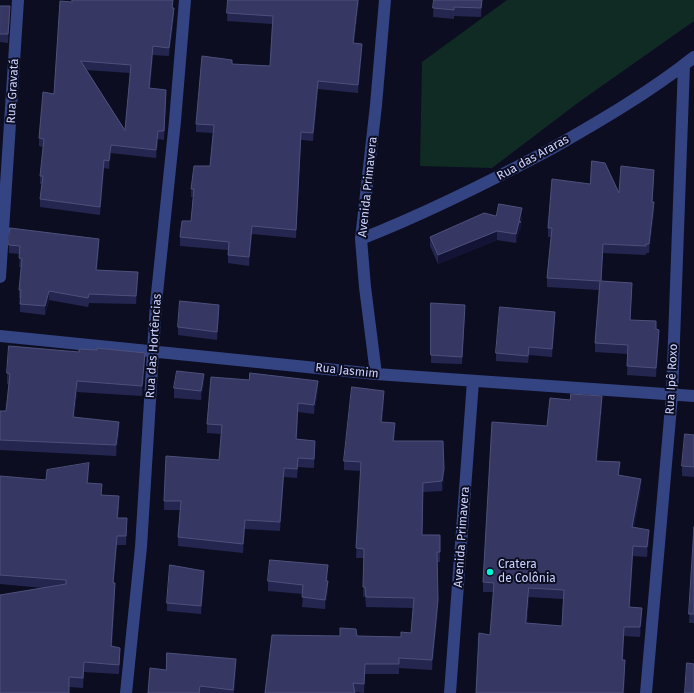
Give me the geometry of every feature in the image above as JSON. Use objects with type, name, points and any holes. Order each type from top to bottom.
[{"type":"street","name":"Rua Gravatá","points":[[0,277],[18,0]]},
{"type":"street","name":"Rua das Hortências","points":[[126,693],[141,547],[156,303],[175,121],[185,0]]},
{"type":"street","name":"Avenida Primavera","points":[[376,374],[365,287],[362,240],[385,0]]},
{"type":"street","name":"Rua das Araras","points":[[362,240],[415,218],[491,182],[600,121],[694,57]]},
{"type":"street","name":"Rua Ipê Roxo","points":[[646,693],[672,395],[684,65]]},
{"type":"street","name":"Rua Jasmim","points":[[0,336],[153,350],[376,374],[694,396]]},
{"type":"street","name":"Avenida Primavera","points":[[450,693],[473,381]]},
{"type":"green space","points":[[507,0],[694,0],[694,21],[579,102],[492,168],[420,166],[422,62]]},
{"type":"building","points":[[72,0],[173,0],[172,8],[174,8],[169,48],[153,46],[149,88],[166,90],[164,131],[158,131],[156,150],[111,145],[109,161],[104,160],[100,207],[40,199],[43,176],[40,176],[44,139],[39,138],[43,92],[54,94],[60,1],[72,2]],"holes":[[[81,61],[131,65],[125,130]]]},
{"type":"building","points":[[228,0],[358,0],[353,43],[362,44],[358,85],[318,81],[313,133],[301,132],[296,230],[252,226],[249,257],[228,255],[229,242],[180,237],[182,221],[191,221],[194,189],[191,189],[194,166],[210,166],[214,125],[196,124],[202,56],[232,60],[232,64],[270,66],[273,16],[227,13]]},
{"type":"building","points":[[434,0],[482,0],[481,8],[454,7],[454,10],[433,8]]},
{"type":"building","points":[[0,6],[10,6],[8,34],[0,34]]},
{"type":"building","points":[[592,161],[605,163],[619,193],[621,166],[654,170],[652,202],[654,202],[649,244],[646,244],[646,246],[603,244],[601,281],[632,283],[630,320],[656,321],[656,329],[659,330],[656,368],[627,366],[628,345],[595,343],[600,281],[547,278],[552,228],[548,228],[552,179],[590,184]]},
{"type":"building","points":[[499,204],[522,208],[519,221],[521,222],[519,222],[516,234],[497,231],[438,255],[430,237],[484,213],[496,216]]},
{"type":"building","points":[[10,228],[99,239],[96,270],[138,272],[136,296],[89,294],[88,298],[49,291],[45,306],[20,304],[21,290],[19,290],[22,259],[19,258],[20,246],[9,245]]},
{"type":"building","points":[[180,301],[219,305],[217,332],[178,327]]},
{"type":"building","points":[[431,303],[465,305],[462,357],[431,355]]},
{"type":"building","points":[[500,307],[555,312],[552,349],[529,347],[528,356],[496,353]]},
{"type":"building","points":[[9,346],[79,352],[79,349],[97,350],[97,348],[145,353],[142,386],[77,381],[73,417],[119,422],[116,445],[0,440],[0,411],[6,411],[10,374],[7,373]]},
{"type":"building","points":[[177,371],[204,374],[201,391],[174,388]]},
{"type":"building","points":[[250,373],[318,381],[314,405],[298,403],[296,439],[315,441],[314,459],[298,458],[297,469],[284,468],[280,522],[245,520],[243,544],[178,537],[181,501],[164,501],[166,456],[219,460],[222,425],[207,424],[211,377],[249,380]]},
{"type":"building","points":[[352,387],[384,391],[381,422],[395,423],[393,441],[443,441],[444,469],[442,481],[423,483],[422,535],[440,535],[440,552],[437,552],[438,600],[432,660],[399,658],[399,664],[365,664],[364,684],[353,683],[355,693],[265,693],[272,635],[340,636],[340,628],[356,629],[357,636],[401,637],[401,632],[411,633],[414,598],[366,597],[365,587],[363,587],[364,549],[356,548],[361,462],[344,461]]},
{"type":"building","points":[[571,394],[602,396],[596,461],[620,462],[618,475],[641,479],[632,527],[649,530],[647,547],[633,546],[629,607],[642,608],[640,627],[624,627],[622,660],[625,660],[623,693],[476,693],[479,633],[490,635],[494,583],[483,582],[492,422],[547,426],[550,398],[570,400]],"holes":[[[529,588],[564,590],[562,626],[526,623]]]},
{"type":"building","points":[[685,434],[694,435],[694,467],[682,466]]},
{"type":"building","points":[[89,463],[87,483],[102,484],[101,495],[119,496],[117,518],[127,518],[126,536],[117,536],[113,583],[115,583],[111,646],[120,648],[119,665],[84,662],[83,678],[69,677],[69,693],[0,693],[0,595],[66,584],[66,580],[0,575],[0,476],[46,480],[47,470]]},
{"type":"building","points":[[694,527],[694,614],[689,614]]},
{"type":"building","points":[[270,560],[328,565],[326,581],[328,581],[325,600],[302,597],[303,585],[268,581]]},
{"type":"building","points":[[170,565],[204,571],[201,606],[167,603]]},
{"type":"building","points":[[167,653],[236,659],[233,690],[200,686],[199,693],[148,693],[150,668],[166,670]]},
{"type":"building","points":[[687,663],[694,664],[694,693],[685,693]]},
{"type":"place","name":"Cratera de Colônia","points":[[490,572]]}]
